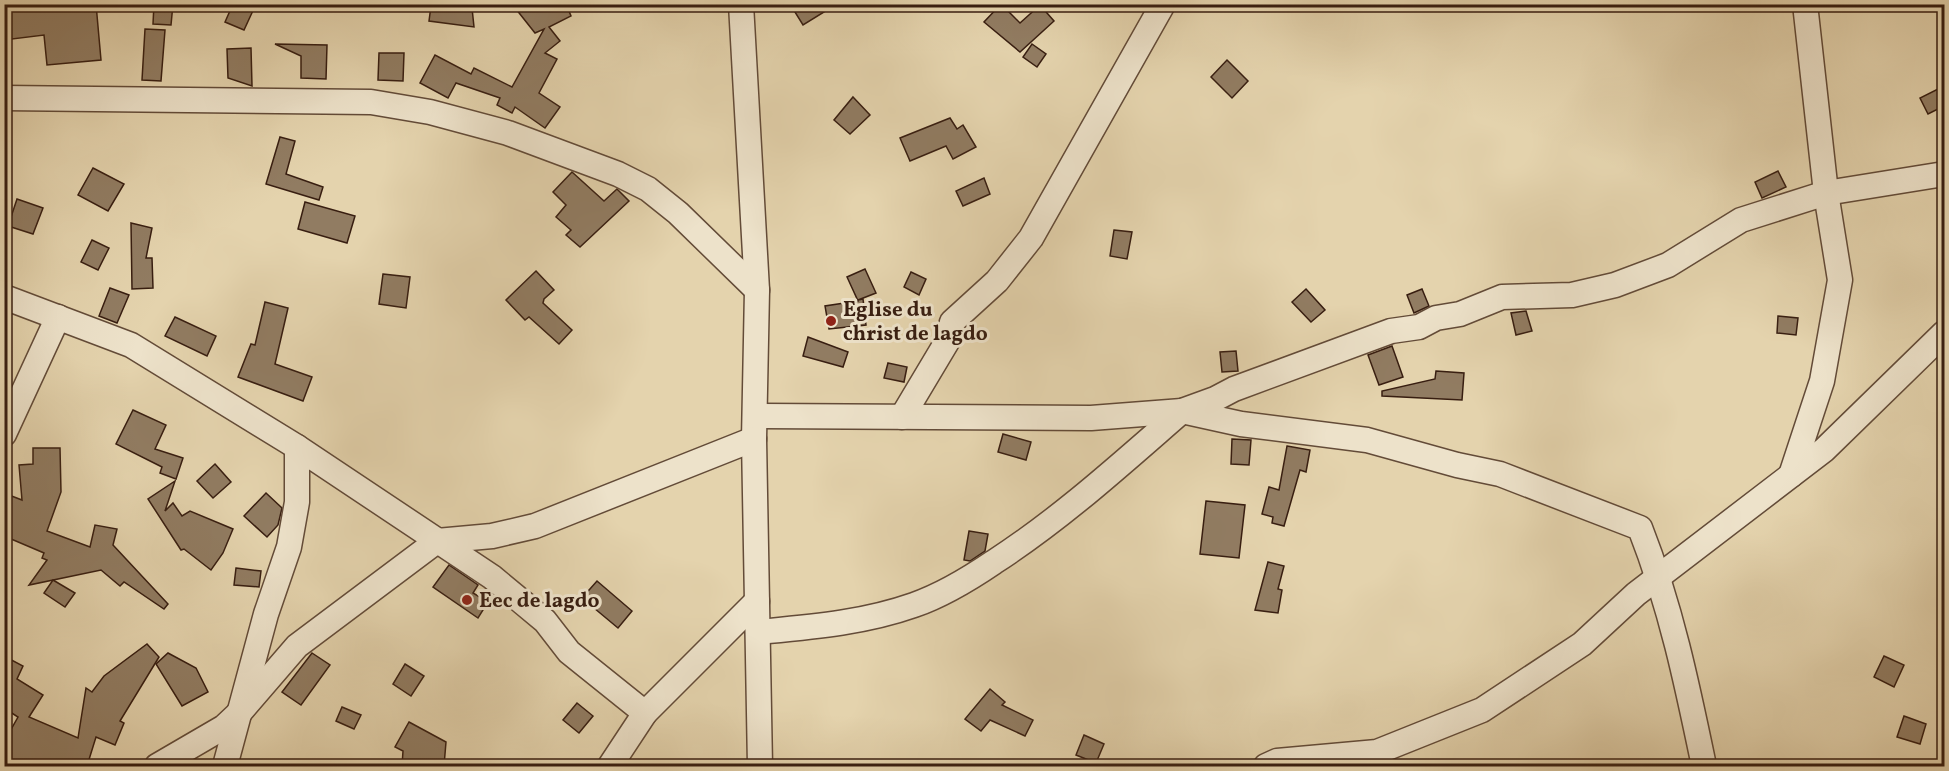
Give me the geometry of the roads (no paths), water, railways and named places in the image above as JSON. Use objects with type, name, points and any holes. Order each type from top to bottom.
[{"type":"street","points":[[741,4],[757,290],[754,427],[760,766]]},
{"type":"street","points":[[902,417],[948,340],[952,322],[997,281],[1031,238],[1163,4]]},
{"type":"street","points":[[1791,475],[1822,381],[1840,280],[1826,193],[1805,4]]},
{"type":"street","points":[[4,98],[371,102],[430,112],[508,133],[628,179],[648,189],[678,213],[757,290]]},
{"type":"street","points":[[157,766],[203,742],[241,711],[297,646],[437,541],[492,536],[535,526],[754,427],[902,417],[1091,418],[1182,411],[1215,399],[1234,389],[1391,331],[1419,327],[1436,318],[1460,314],[1502,297],[1572,295],[1615,285],[1668,264],[1741,220],[1826,193],[1944,174]]},
{"type":"street","points":[[4,297],[131,345],[297,447],[510,592],[545,621],[569,652],[645,713]]},
{"type":"street","points":[[4,434],[58,317]]},
{"type":"street","points":[[1266,766],[1277,761],[1377,752],[1482,710],[1582,644],[1659,576],[1824,450],[1944,333]]},
{"type":"street","points":[[1182,411],[1241,424],[1367,440],[1457,465],[1500,474],[1640,528],[1659,576],[1678,640],[1704,766]]},
{"type":"street","points":[[758,632],[850,622],[915,605],[958,586],[1026,542],[1087,495],[1182,411]]},
{"type":"street","points":[[225,766],[266,614],[289,547],[297,502],[297,447]]},
{"type":"street","points":[[610,766],[645,713],[757,601]]},
{"type":"place","name":"Eglise du christ de lagdo","points":[[831,321]]},
{"type":"place","name":"Eec de lagdo","points":[[467,600]]}]
